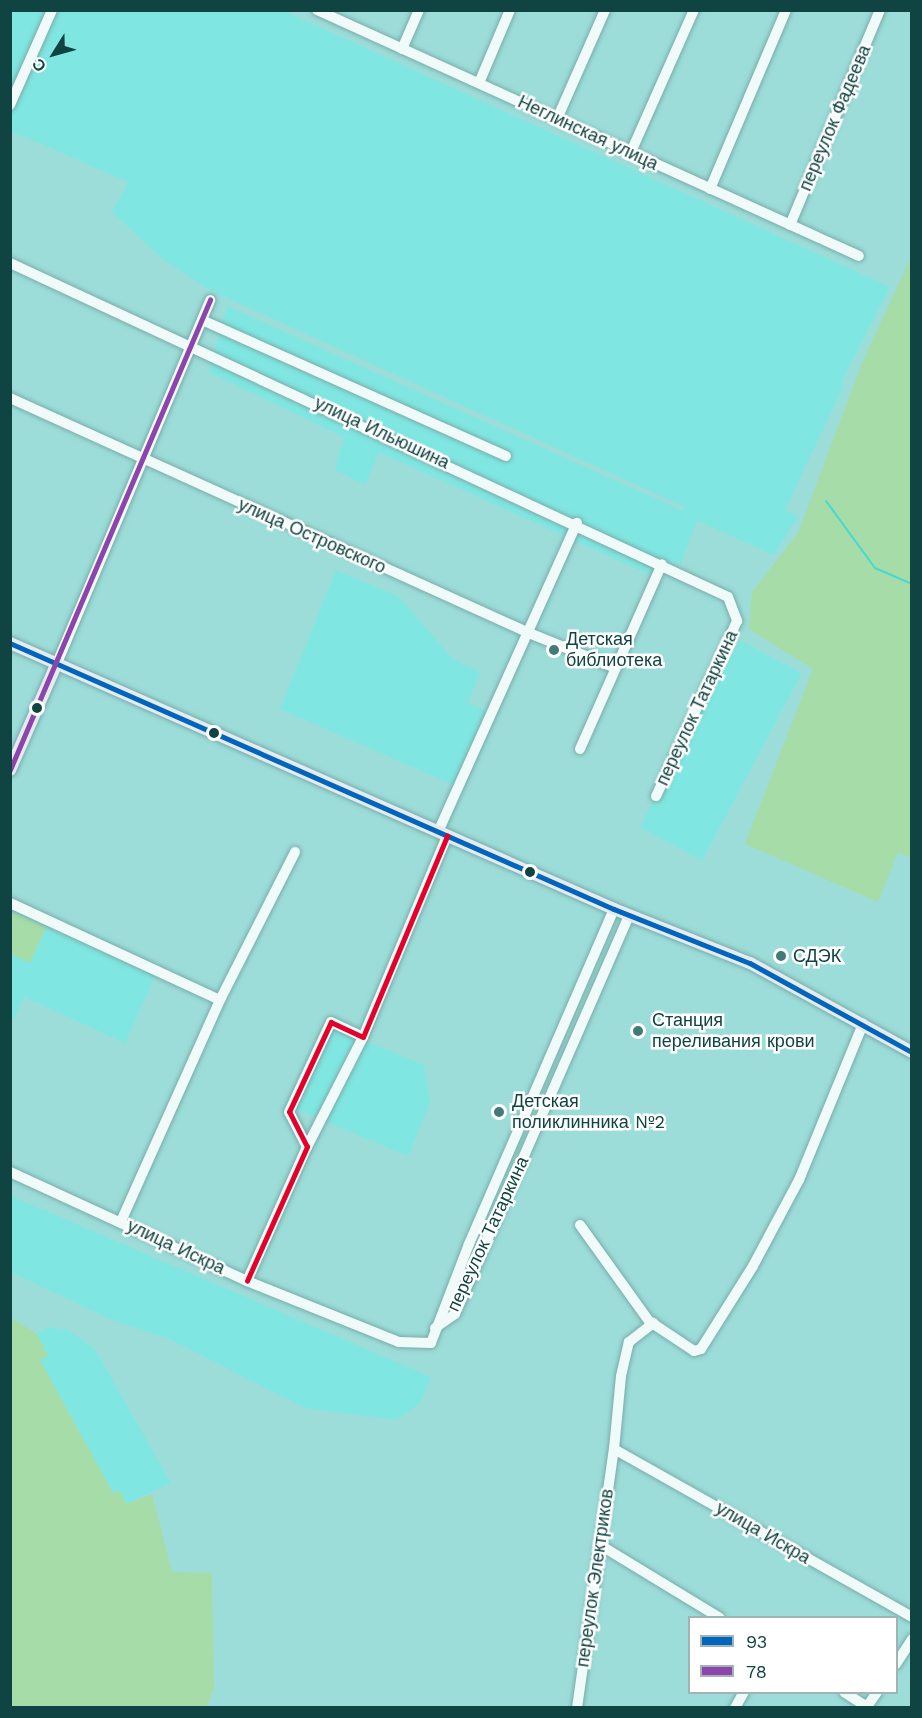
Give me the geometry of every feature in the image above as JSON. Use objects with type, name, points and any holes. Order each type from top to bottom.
[{"type":"main road","points":[[10,643],[614,909],[750,963],[912,1052]]},
{"type":"main road","points":[[10,770],[57,663]]},
{"type":"street","points":[[10,105],[52,10]]},
{"type":"street","name":"Неглинская улица","points":[[317,10],[330,13],[402,49],[859,256]]},
{"type":"street","points":[[402,49],[419,10]]},
{"type":"street","points":[[479,83],[510,10]]},
{"type":"street","points":[[557,119],[605,10]]},
{"type":"street","points":[[631,152],[694,10]]},
{"type":"street","points":[[710,189],[786,10]]},
{"type":"street","name":"переулок Фадеева","points":[[790,225],[880,10]]},
{"type":"street","name":"улица Ильюшина","points":[[10,263],[192,344],[662,564],[728,597],[737,621]]},
{"type":"street","points":[[57,663],[210,300]]},
{"type":"street","points":[[202,320],[506,456]]},
{"type":"street","name":"улица Островского","points":[[10,398],[529,633],[615,668]]},
{"type":"street","points":[[247,1281],[307,1147],[363,1037],[442,834],[577,523]]},
{"type":"street","points":[[580,749],[662,564]]},
{"type":"street","name":"переулок Татаркина","points":[[656,796],[737,621]]},
{"type":"street","points":[[121,1221],[220,1000],[295,852]]},
{"type":"street","points":[[10,903],[220,1000]]},
{"type":"street","name":"переулок Татаркина","points":[[435,1328],[614,909]]},
{"type":"street","name":"переулок Татаркина","points":[[435,1328],[455,1314],[629,915]]},
{"type":"street","points":[[307,1147],[289,1112],[331,1022],[363,1037]]},
{"type":"street","points":[[580,1225],[653,1323],[694,1351],[706,1343],[753,1266],[799,1180],[863,1024]]},
{"type":"street","name":"улица Искра","points":[[10,1172],[121,1221],[247,1281],[399,1342],[431,1343],[435,1328]]},
{"type":"street","name":"переулок Электриков","points":[[577,1707],[614,1449],[621,1376],[629,1342],[653,1323]]},
{"type":"street","name":"улица Искра","points":[[614,1449],[912,1617]]},
{"type":"street","points":[[600,1545],[718,1616]]},
{"type":"street","points":[[898,1662],[912,1639]]},
{"type":"street","points":[[735,1707],[743,1694]]},
{"type":"street","points":[[846,1694],[867,1707],[876,1694]]},
{"type":"shaded area","points":[[11,11],[284,11],[890,287],[841,383],[844,385],[785,510],[798,516],[774,555],[697,521],[681,563],[662,563],[657,578],[379,452],[365,485],[335,470],[344,437],[209,372],[227,306],[683,511],[685,507],[208,289],[165,261],[112,212],[128,182],[11,131]]},
{"type":"shaded area","points":[[336,570],[399,597],[453,659],[480,672],[468,703],[489,712],[456,786],[280,709]]},
{"type":"shaded area","points":[[739,640],[802,673],[702,861],[639,827]]},
{"type":"shaded area","points":[[11,907],[156,974],[125,1043],[24,997],[14,1019],[11,1018]]},
{"type":"shaded area","points":[[331,1027],[424,1065],[430,1103],[408,1156],[296,1109]]},
{"type":"shaded area","points":[[11,1196],[431,1377],[420,1403],[396,1420],[305,1408],[169,1339],[112,1320],[11,1272]]},
{"type":"shaded area","points":[[49,1327],[68,1330],[95,1349],[171,1483],[126,1504],[113,1493],[40,1360],[36,1333]]},
{"type":"green space","points":[[911,257],[911,858],[898,852],[878,902],[745,844],[813,669],[749,629],[752,592],[798,533],[862,363]]},
{"type":"green space","points":[[11,911],[46,927],[30,963],[11,954]]},
{"type":"green space","points":[[10,1317],[36,1333],[48,1355],[40,1360],[113,1493],[119,1490],[127,1504],[152,1494],[172,1572],[212,1573],[214,1687],[207,1707],[11,1707]]},
{"type":"waterway","points":[[826,501],[875,568],[912,584]]},
{"type":"transit line","name":"78","points":[[10,770],[210,300]]},
{"type":"transit line","name":"93","points":[[10,643],[614,909],[750,963],[912,1052]]},
{"type":"transit line","points":[[247,1281],[307,1147],[289,1112],[331,1022],[363,1037],[447,836]]},
{"type":"place","name":"Детская библиотека","points":[[554,650]]},
{"type":"place","name":"СДЭК","points":[[781,956]]},
{"type":"place","name":"Станция переливания крови","points":[[638,1031]]},
{"type":"place","name":"Детская поликлинника №2","points":[[499,1112]]}]
